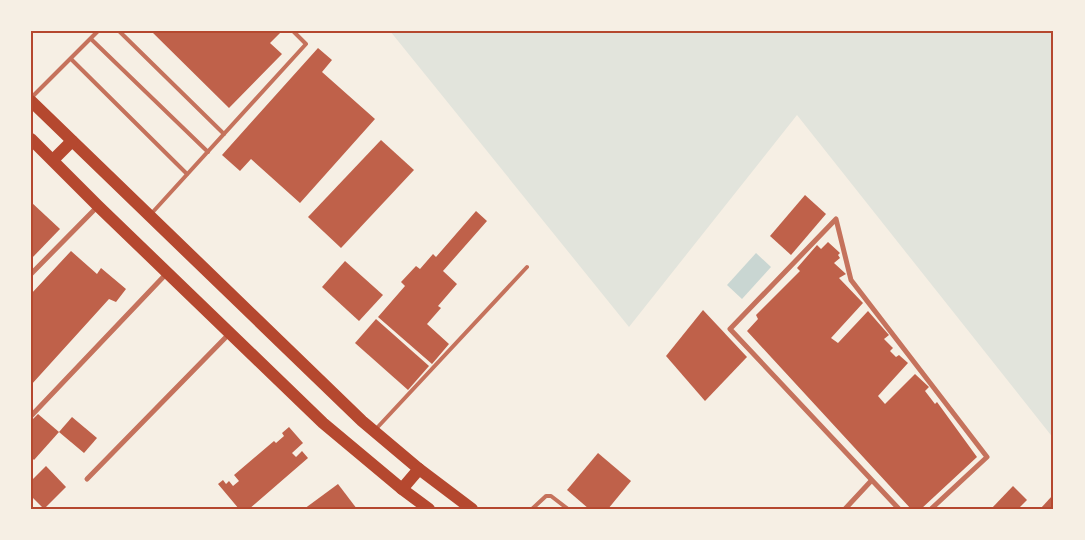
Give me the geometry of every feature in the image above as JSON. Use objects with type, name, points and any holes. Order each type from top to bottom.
[{"type":"main road","points":[[31,100],[149,216],[374,431],[419,469],[472,509]]},
{"type":"main road","points":[[31,139],[323,423],[429,509]]},
{"type":"main road","points":[[53,160],[72,141]]},
{"type":"main road","points":[[402,489],[419,469]]},
{"type":"street","points":[[31,274],[98,206]]},
{"type":"street","points":[[899,509],[730,329],[836,219],[851,280],[987,457],[931,509]]},
{"type":"street","points":[[31,416],[167,272]]},
{"type":"street","points":[[88,479],[230,333]]},
{"type":"street","points":[[845,509],[871,481]]},
{"type":"lane","points":[[31,100],[98,31]]},
{"type":"lane","points":[[119,31],[224,134]]},
{"type":"lane","points":[[149,216],[306,44],[293,31]]},
{"type":"lane","points":[[91,39],[208,152]]},
{"type":"lane","points":[[70,59],[188,174]]},
{"type":"lane","points":[[374,431],[527,267]]},
{"type":"lane","points":[[532,509],[546,496],[551,496],[568,509]]},
{"type":"shaded area","points":[[390,31],[1054,31],[1054,439],[797,115],[629,327]]},
{"type":"shaded area","points":[[756,253],[771,267],[742,299],[727,285]]},
{"type":"building","points":[[151,31],[282,31],[270,43],[282,54],[229,108]]},
{"type":"building","points":[[318,48],[332,60],[322,72],[375,119],[300,203],[251,159],[240,171],[222,155]]},
{"type":"building","points":[[381,140],[414,170],[341,248],[308,217]]},
{"type":"building","points":[[805,195],[826,214],[791,255],[770,236]]},
{"type":"building","points":[[31,202],[60,229],[31,259]]},
{"type":"building","points":[[476,211],[487,221],[443,271],[457,284],[438,306],[441,308],[427,324],[449,344],[432,364],[378,317],[405,286],[401,282],[416,266],[420,269],[433,254],[436,257]]},
{"type":"building","points":[[828,242],[840,253],[838,255],[840,258],[834,263],[846,274],[839,278],[863,303],[831,338],[838,343],[868,311],[889,335],[884,339],[893,348],[890,351],[896,357],[899,355],[908,363],[878,396],[885,404],[915,374],[929,387],[925,391],[935,404],[937,402],[977,457],[921,509],[911,509],[747,331],[758,319],[756,315],[800,271],[797,268],[817,245],[821,249]]},
{"type":"building","points":[[71,251],[97,274],[101,268],[126,289],[116,302],[109,299],[31,385],[31,294]]},
{"type":"building","points":[[345,261],[383,295],[359,321],[322,287]]},
{"type":"building","points":[[703,310],[747,357],[705,401],[666,356]]},
{"type":"building","points":[[376,319],[429,366],[408,390],[355,343]]},
{"type":"building","points":[[38,414],[59,432],[34,460],[31,457],[31,421]]},
{"type":"building","points":[[72,417],[97,438],[84,453],[59,432]]},
{"type":"building","points":[[289,427],[303,443],[292,453],[296,457],[302,451],[308,458],[249,509],[239,509],[218,484],[223,480],[226,484],[229,481],[233,486],[239,481],[234,475],[274,441],[276,443],[284,436],[282,433]]},
{"type":"building","points":[[598,453],[631,481],[608,509],[589,509],[567,490]]},
{"type":"building","points":[[46,466],[66,487],[44,509],[31,496],[31,481]]},
{"type":"building","points":[[338,484],[357,509],[304,509]]},
{"type":"building","points":[[1013,486],[1027,500],[1018,509],[991,509]]},
{"type":"building","points":[[1052,496],[1054,509],[1042,509],[1041,508]]}]
